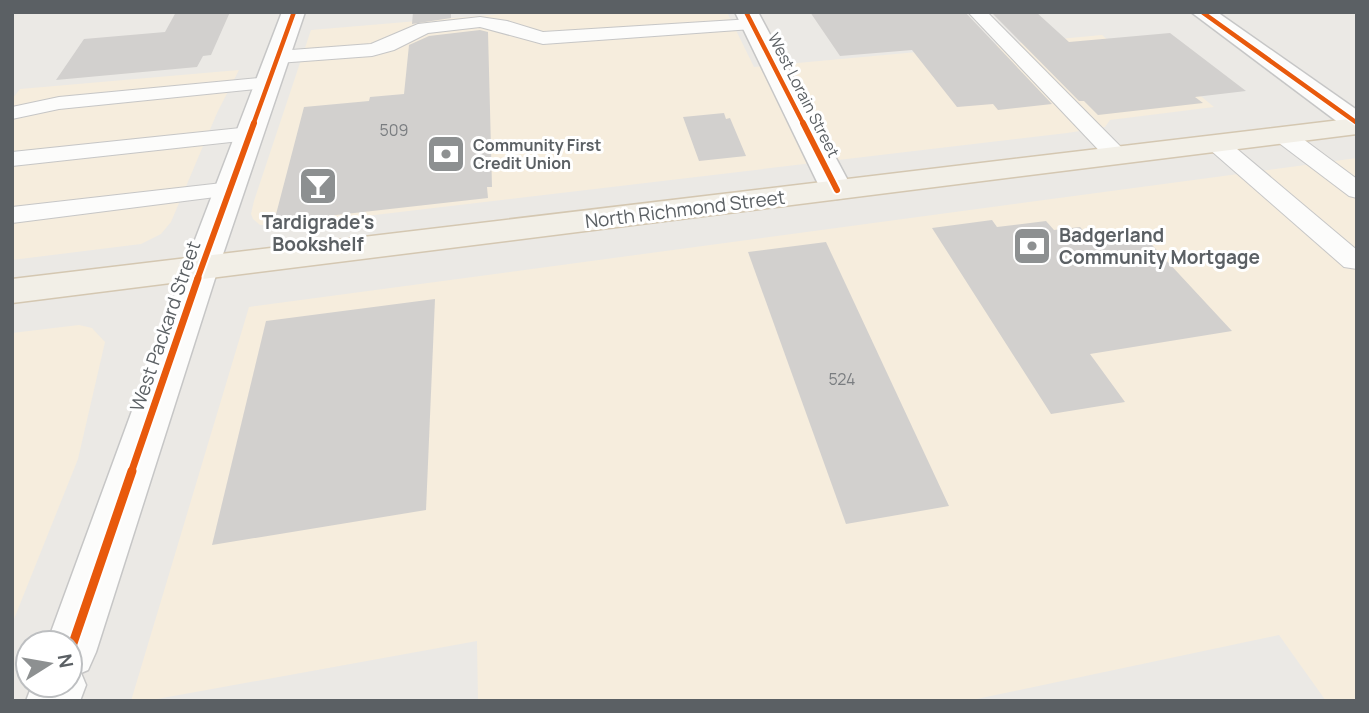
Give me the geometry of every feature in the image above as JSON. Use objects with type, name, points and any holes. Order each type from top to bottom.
[{"type":"main road","name":"North Richmond Street","points":[[12,291],[1216,144],[1357,124]]},
{"type":"street","name":"West Packard Street","points":[[78,629],[202,266],[294,12]]},
{"type":"street","points":[[1202,12],[1357,124]]},
{"type":"street","name":"West Lorain Street","points":[[749,18],[837,190]]},
{"type":"lane","points":[[977,12],[1117,156]]},
{"type":"lane","points":[[12,113],[59,103],[274,70],[372,50],[387,46],[424,28],[480,22],[501,25],[516,32],[543,38],[749,18]]},
{"type":"lane","points":[[12,159],[250,134]]},
{"type":"lane","points":[[1283,135],[1357,191]]},
{"type":"lane","points":[[1216,144],[1353,261]]},
{"type":"lane","points":[[12,215],[231,189]]},
{"type":"shaded area","points":[[524,12],[727,12],[754,67],[1102,35],[1138,66],[1162,64],[1214,107],[1110,120],[1105,127],[1067,133],[290,225],[260,225],[253,219],[251,214],[254,201],[311,30]]},
{"type":"shaded area","points":[[239,70],[217,113],[171,222],[161,234],[141,244],[12,260],[12,99],[20,89]]},
{"type":"shaded area","points":[[1357,158],[1357,701],[1326,701],[1279,635],[967,701],[478,701],[477,641],[146,701],[131,701],[249,307]]},
{"type":"shaded area","points":[[79,325],[92,328],[105,342],[78,459],[12,624],[12,333]]},
{"type":"building","points":[[176,12],[230,12],[211,55],[203,56],[197,67],[56,80],[84,39],[165,32]]},
{"type":"building","points":[[413,12],[451,12],[451,18],[412,24]]},
{"type":"building","points":[[810,12],[965,12],[1052,104],[998,110],[993,104],[957,107],[912,50],[840,56]]},
{"type":"building","points":[[991,12],[1036,12],[1069,42],[1170,33],[1246,91],[1195,97],[1203,103],[1098,115],[1084,101],[1079,101]]},
{"type":"building","points":[[480,30],[488,32],[492,187],[487,187],[488,198],[274,222],[304,107],[369,101],[370,97],[404,94],[409,45],[429,36]]},
{"type":"building","points":[[724,113],[726,119],[730,118],[746,156],[699,161],[683,117]]},
{"type":"building","points":[[992,220],[997,227],[1046,221],[1054,230],[1080,227],[1091,239],[1140,232],[1232,331],[1090,354],[1125,402],[1051,414],[932,228]]},
{"type":"building","points":[[826,242],[949,506],[846,524],[748,252]]},
{"type":"building","points":[[435,299],[426,510],[212,545],[266,321]]},
{"type":"cycle path","points":[[78,629],[202,266],[294,12]]},
{"type":"cycle path","points":[[746,12],[837,190]]},
{"type":"cycle path","points":[[1202,12],[1357,123]]},
{"type":"place","name":"Community First Credit Union","points":[[446,154]]},
{"type":"place","name":"Tardigrade's Bookshelf","points":[[318,186]]},
{"type":"place","name":"Badgerland Community Mortgage","points":[[1032,246]]}]
